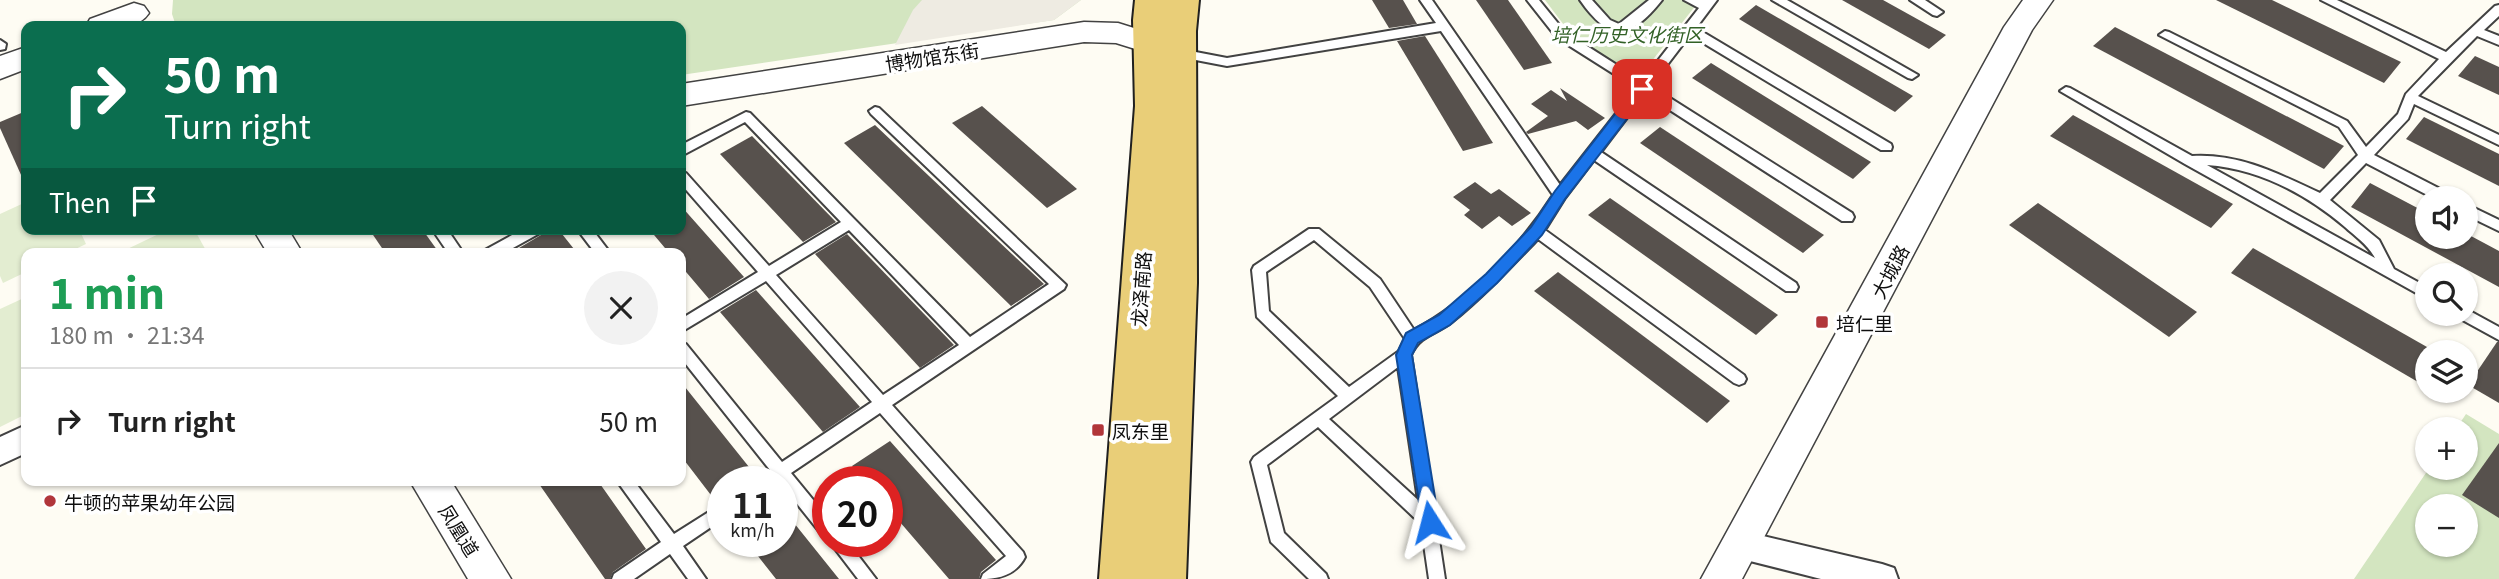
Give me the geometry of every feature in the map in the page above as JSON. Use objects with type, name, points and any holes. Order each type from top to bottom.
[{"type":"main road","name":"龙泽南路","points":[[1151,0],[1149,20],[1166,47],[1178,283],[1164,579]]},
{"type":"main road","name":"龙泽南路","points":[[1121,579],[1152,106],[1166,47],[1183,0]]},
{"type":"street","name":"大城路","points":[[1721,579],[1742,545],[2020,27],[2038,0]]},
{"type":"street","points":[[115,21],[138,13]]},
{"type":"street","name":"博物馆东街","points":[[686,94],[1084,32],[1118,33],[1166,47]]},
{"type":"street","points":[[0,68],[21,59]]},
{"type":"street","points":[[0,452],[21,441]]},
{"type":"street","name":"凤凰道","points":[[432,486],[491,579]]},
{"type":"street","points":[[1742,545],[1882,579]]},
{"type":"lane","points":[[1426,0],[1560,195]]},
{"type":"lane","points":[[1533,0],[1561,36],[1847,217]]},
{"type":"lane","points":[[1586,0],[1605,25],[1618,29],[1629,26],[1656,0]]},
{"type":"lane","points":[[1320,579],[1277,537],[1259,462],[1404,355],[1412,338],[1445,320],[1492,278],[1537,231],[1560,195],[1709,3],[1690,0]]},
{"type":"lane","points":[[1777,0],[1912,75]]},
{"type":"lane","points":[[1916,0],[1937,12]]},
{"type":"lane","points":[[2328,0],[2446,58]]},
{"type":"lane","points":[[2322,200],[2404,116],[2410,97],[2446,58],[2499,9]]},
{"type":"lane","points":[[1166,47],[1227,62],[1444,26]]},
{"type":"lane","points":[[1689,29],[1886,147]]},
{"type":"lane","points":[[2476,30],[2499,41]]},
{"type":"lane","points":[[2165,35],[2343,124],[2365,156],[2422,186]]},
{"type":"lane","points":[[2066,91],[2415,287]]},
{"type":"lane","points":[[2410,97],[2499,140]]},
{"type":"lane","points":[[788,466],[1059,285],[875,111]]},
{"type":"lane","points":[[686,148],[746,116],[969,346]]},
{"type":"lane","points":[[1593,153],[1791,286]]},
{"type":"lane","points":[[2190,161],[2209,158],[2241,163],[2322,200],[2374,244],[2389,273]]},
{"type":"lane","points":[[686,182],[1017,557],[989,579]]},
{"type":"lane","points":[[2478,215],[2499,226]]},
{"type":"lane","points":[[686,323],[850,223]]},
{"type":"lane","points":[[1537,231],[1739,379]]},
{"type":"lane","points":[[1348,396],[1262,313],[1259,270],[1314,233],[1375,283],[1412,338]]},
{"type":"lane","points":[[501,248],[524,235]]},
{"type":"lane","points":[[2478,322],[2499,334]]},
{"type":"lane","points":[[686,354],[776,466]]},
{"type":"lane","points":[[1404,355],[1430,522],[1432,576]]},
{"type":"lane","points":[[1318,418],[1430,522]]},
{"type":"lane","points":[[629,486],[698,579]]},
{"type":"lane","points":[[798,493],[812,510]]},
{"type":"lane","points":[[620,579],[707,521]]},
{"type":"lane","points":[[850,557],[868,579]]},
{"type":"green space","points":[[173,0],[1081,0],[1054,20],[686,74],[686,21],[174,21]]},
{"type":"green space","name":"培仁历史文化街区","points":[[1545,0],[1700,0],[1640,76],[1630,76],[1570,33]]},
{"type":"green space","points":[[21,204],[21,235],[82,235],[86,244],[78,248],[21,248],[21,274],[3,283],[0,276],[0,214]]},
{"type":"green space","points":[[157,235],[197,235],[205,248],[129,248]]},
{"type":"green space","points":[[21,299],[21,416],[0,427],[0,309]]},
{"type":"green space","points":[[2478,421],[2499,434],[2499,579],[2354,579],[2421,480],[2478,480]]},
{"type":"shaded area","points":[[922,0],[1081,0],[1054,20],[895,45],[913,10]]},
{"type":"building","points":[[1372,0],[1403,0],[1417,24],[1389,28]]},
{"type":"building","points":[[1476,0],[1508,0],[1552,63],[1524,70]]},
{"type":"building","points":[[1842,0],[1883,0],[1946,35],[1929,49]]},
{"type":"building","points":[[2216,0],[2272,0],[2401,62],[2384,83]]},
{"type":"building","points":[[1756,5],[1913,96],[1895,112],[1739,19]]},
{"type":"building","points":[[2115,27],[2344,146],[2324,169],[2093,46]]},
{"type":"building","points":[[1425,36],[1493,143],[1463,151],[1397,41]]},
{"type":"building","points":[[2475,56],[2499,67],[2499,95],[2458,76]]},
{"type":"building","points":[[1711,63],[1871,162],[1853,179],[1692,78]]},
{"type":"building","points":[[1560,88],[1605,118],[1588,130],[1576,121],[1528,134],[1526,132],[1548,116],[1531,104],[1551,90],[1567,101]]},
{"type":"building","points":[[982,106],[1077,189],[1047,208],[952,123]]},
{"type":"building","points":[[21,113],[21,175],[0,128],[0,122]]},
{"type":"building","points":[[2073,115],[2233,204],[2211,228],[2050,136]]},
{"type":"building","points":[[2424,117],[2499,154],[2499,186],[2406,139]]},
{"type":"building","points":[[875,125],[1044,284],[1011,306],[844,143]]},
{"type":"building","points":[[1660,127],[1824,235],[1803,253],[1640,143]]},
{"type":"building","points":[[752,136],[836,222],[803,242],[720,154]]},
{"type":"building","points":[[1475,182],[1491,194],[1499,189],[1531,213],[1512,226],[1499,216],[1482,229],[1464,215],[1470,210],[1453,197]]},
{"type":"building","points":[[2370,183],[2415,207],[2415,242],[2351,207]]},
{"type":"building","points":[[1610,198],[1778,315],[1756,335],[1588,215]]},
{"type":"building","points":[[2038,203],[2197,312],[2169,337],[2009,225]]},
{"type":"building","points":[[686,212],[744,277],[709,299],[686,272],[686,248],[665,248],[654,235],[686,235]]},
{"type":"building","points":[[847,234],[954,345],[920,368],[815,254]]},
{"type":"building","points":[[373,235],[426,235],[436,248],[382,248]]},
{"type":"building","points":[[541,235],[563,235],[573,248],[519,248]]},
{"type":"building","points":[[2478,240],[2499,251],[2499,287],[2478,276],[2478,263],[2455,263],[2429,249],[2478,249]]},
{"type":"building","points":[[2253,248],[2415,340],[2415,380],[2231,273]]},
{"type":"building","points":[[1558,272],[1730,401],[1707,423],[1534,291]]},
{"type":"building","points":[[756,290],[860,407],[823,432],[720,312]]},
{"type":"building","points":[[2499,342],[2499,403],[2478,391],[2478,370]]},
{"type":"building","points":[[686,388],[748,466],[707,466],[707,490],[686,463]]},
{"type":"building","points":[[890,441],[996,560],[981,572],[979,579],[949,579],[903,526],[903,466],[852,466]]},
{"type":"building","points":[[2499,443],[2499,518],[2478,505],[2478,494],[2463,494],[2473,480],[2478,480],[2478,473]]},
{"type":"building","points":[[540,486],[602,486],[646,549],[613,572],[610,579],[605,579]]},
{"type":"building","points":[[798,528],[812,545],[812,557],[821,557],[839,579],[776,579],[759,557],[798,557]]},
{"type":"place","name":"培仁里","points":[[1822,322]]},
{"type":"place","name":"凤东里","points":[[1098,430]]},
{"type":"place","name":"牛顿的苹果幼年公园","points":[[50,501]]},
{"type":"route","points":[[1430,522],[1404,355],[1412,338],[1445,320],[1492,278],[1537,231],[1560,195],[1642,89]]}]
